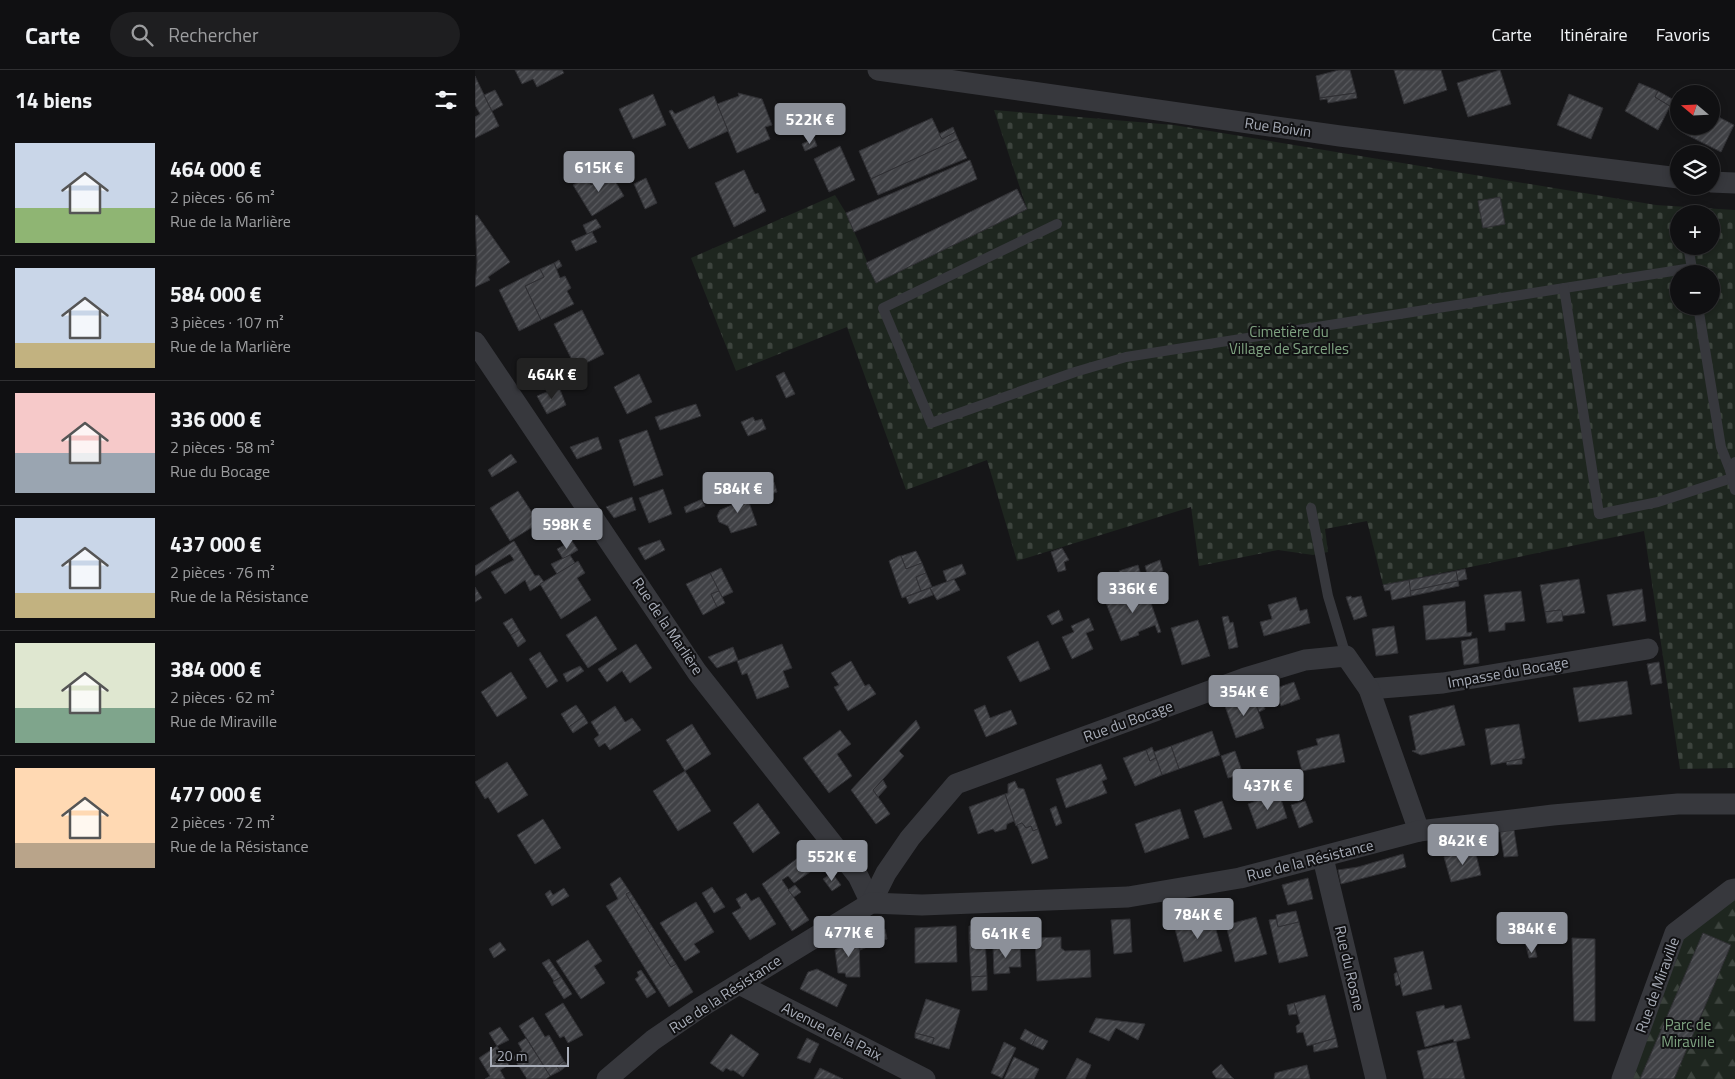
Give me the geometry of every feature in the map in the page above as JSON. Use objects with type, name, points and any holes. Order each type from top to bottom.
[{"type":"street","name":"Rue Boivin","points":[[878,70],[1340,136],[1670,177]]},
{"type":"street","points":[[1720,183],[1735,184]]},
{"type":"street","name":"Rue de la Marlière","points":[[475,342],[697,672],[859,876],[871,903]]},
{"type":"street","name":"Impasse du Bocage","points":[[1369,689],[1443,683],[1647,649]]},
{"type":"street","points":[[1346,656],[1369,689],[1419,831]]},
{"type":"street","name":"Rue du Bocage","points":[[871,903],[886,873],[910,838],[956,784],[1245,678],[1305,660],[1346,656]]},
{"type":"street","name":"Rue de la Résistance","points":[[607,1079],[653,1040],[739,984],[871,903],[922,905],[1128,897],[1240,878],[1323,858],[1419,831],[1553,815],[1659,806],[1735,804]]},
{"type":"street","name":"Rue du Rosne","points":[[1323,858],[1376,1079]]},
{"type":"street","name":"Rue de Miraville","points":[[1622,1079],[1675,933],[1731,890],[1735,890]]},
{"type":"street","name":"Avenue de la Paix","points":[[739,984],[925,1079]]},
{"type":"lane","points":[[1057,224],[883,308],[931,423],[1075,372],[1126,357],[1564,288],[1670,274]]},
{"type":"lane","points":[[1564,288],[1599,514],[1659,502],[1732,470]]},
{"type":"lane","points":[[1699,315],[1721,447],[1732,470],[1735,490]]},
{"type":"lane","points":[[1311,508],[1328,596],[1346,656]]},
{"type":"green space","name":"Cimetière du Village de Sarcelles","points":[[994,110],[1174,125],[1670,206],[1670,255],[1720,255],[1720,209],[1735,210],[1735,768],[1680,769],[1644,531],[1383,585],[1367,521],[1325,529],[1328,552],[1313,555],[1278,550],[1199,566],[1191,507],[1017,561],[987,460],[906,490],[847,327],[736,371],[691,258],[835,195],[846,213],[876,282],[1027,209]]},
{"type":"green space","name":"Parc de Miraville","points":[[1735,889],[1735,1079],[1622,1079],[1675,933]]},
{"type":"building","points":[[515,70],[562,70],[564,73],[537,87],[533,79],[522,84]]},
{"type":"building","points":[[1339,70],[1350,70],[1356,93],[1320,98],[1316,76]]},
{"type":"building","points":[[1394,70],[1441,70],[1447,90],[1404,104]]},
{"type":"building","points":[[1500,70],[1511,104],[1468,117],[1457,83]]},
{"type":"building","points":[[475,76],[499,126],[475,138],[475,117],[480,114],[475,105]]},
{"type":"building","points":[[1639,83],[1658,91],[1655,97],[1670,106],[1658,130],[1625,111]]},
{"type":"building","points":[[495,90],[503,105],[492,111],[484,95]]},
{"type":"building","points":[[1658,91],[1670,98],[1670,106],[1655,97]]},
{"type":"building","points":[[738,93],[762,99],[772,125],[765,127],[770,139],[737,153],[717,104],[739,96]]},
{"type":"building","points":[[1356,93],[1357,98],[1328,103],[1327,99],[1320,100],[1320,98]]},
{"type":"building","points":[[653,94],[666,125],[633,139],[619,109]]},
{"type":"building","points":[[1569,94],[1603,108],[1591,139],[1557,125]]},
{"type":"building","points":[[714,96],[728,131],[689,149],[669,111],[672,110],[675,114]]},
{"type":"building","points":[[802,106],[804,110],[811,107],[814,113],[824,109],[837,113],[798,132],[788,113]]},
{"type":"building","points":[[932,118],[942,139],[955,132],[958,139],[871,179],[859,151]]},
{"type":"building","points":[[1720,118],[1734,125],[1721,152],[1720,145],[1707,145],[1687,135],[1720,135]]},
{"type":"building","points":[[953,127],[955,132],[942,139],[939,134]]},
{"type":"building","points":[[814,138],[817,146],[805,151],[802,144]]},
{"type":"building","points":[[958,139],[967,158],[878,195],[871,179]]},
{"type":"building","points":[[840,146],[855,180],[829,192],[814,159]]},
{"type":"building","points":[[970,160],[977,179],[854,232],[846,213]]},
{"type":"building","points":[[606,166],[611,174],[591,185],[587,176]]},
{"type":"building","points":[[744,170],[755,194],[758,193],[766,211],[734,227],[715,183]]},
{"type":"building","points":[[611,174],[624,196],[592,216],[573,185],[587,176],[591,185]]},
{"type":"building","points":[[646,178],[657,203],[645,209],[634,184]]},
{"type":"building","points":[[1017,189],[1027,209],[876,283],[866,263]]},
{"type":"building","points":[[1500,197],[1505,224],[1483,228],[1478,201]]},
{"type":"building","points":[[477,215],[510,262],[488,277],[490,280],[475,287],[477,262],[475,216]]},
{"type":"building","points":[[596,219],[601,227],[587,234],[583,225]]},
{"type":"building","points":[[592,232],[597,242],[576,251],[571,241]]},
{"type":"building","points":[[559,260],[562,266],[557,269],[554,263]]},
{"type":"building","points":[[554,263],[560,278],[565,276],[571,288],[567,291],[574,304],[541,320],[525,286],[544,277],[540,269]]},
{"type":"building","points":[[540,269],[544,277],[525,286],[541,320],[519,331],[499,290]]},
{"type":"building","points":[[582,310],[604,354],[576,368],[554,324]]},
{"type":"building","points":[[784,372],[795,394],[786,398],[776,376]]},
{"type":"building","points":[[639,374],[652,402],[627,414],[614,387]]},
{"type":"building","points":[[559,387],[566,405],[547,414],[537,396]]},
{"type":"building","points":[[696,404],[701,416],[660,430],[655,417]]},
{"type":"building","points":[[753,417],[755,421],[762,419],[766,429],[748,436],[741,422]]},
{"type":"building","points":[[647,430],[663,475],[634,486],[619,440]]},
{"type":"building","points":[[598,437],[602,449],[577,459],[570,447]]},
{"type":"building","points":[[511,454],[517,462],[492,477],[488,470]]},
{"type":"building","points":[[774,482],[777,492],[763,497],[758,487]]},
{"type":"building","points":[[663,489],[672,514],[649,523],[639,498]]},
{"type":"building","points":[[518,491],[539,523],[510,541],[490,508]]},
{"type":"building","points":[[745,491],[757,525],[731,533],[728,526],[719,522],[717,516],[720,510],[734,504],[731,496]]},
{"type":"building","points":[[632,497],[636,510],[614,518],[606,507]]},
{"type":"building","points":[[702,500],[705,506],[686,513],[684,507]]},
{"type":"building","points":[[660,540],[665,550],[645,560],[638,548]]},
{"type":"building","points":[[514,541],[535,576],[539,575],[544,582],[530,591],[525,580],[505,594],[491,572],[514,560],[510,554],[475,576],[475,566]]},
{"type":"building","points":[[572,541],[578,550],[563,559],[557,549]]},
{"type":"building","points":[[1062,548],[1069,560],[1064,562],[1066,570],[1058,572],[1051,552]]},
{"type":"building","points":[[916,551],[922,563],[906,569],[901,556]]},
{"type":"building","points":[[570,555],[575,563],[557,574],[551,564]]},
{"type":"building","points":[[901,556],[906,569],[922,563],[926,573],[916,577],[921,591],[902,598],[889,561]]},
{"type":"building","points":[[1160,560],[1163,571],[1148,577],[1145,566]]},
{"type":"building","points":[[578,561],[585,573],[577,578],[591,600],[561,619],[540,584]]},
{"type":"building","points":[[962,564],[966,574],[947,582],[943,571]]},
{"type":"building","points":[[1138,565],[1141,575],[1123,582],[1119,571]]},
{"type":"building","points":[[721,568],[733,592],[722,597],[710,573]]},
{"type":"building","points":[[1465,569],[1467,579],[1458,581],[1456,571]]},
{"type":"building","points":[[1456,571],[1458,581],[1410,591],[1409,580]]},
{"type":"building","points":[[710,573],[719,591],[711,594],[717,607],[703,615],[686,584]]},
{"type":"building","points":[[926,573],[932,587],[921,591],[916,577]]},
{"type":"building","points":[[954,579],[960,590],[937,600],[930,588]]},
{"type":"building","points":[[1579,579],[1585,613],[1563,616],[1560,610],[1545,612],[1540,585]]},
{"type":"building","points":[[1409,580],[1411,596],[1392,600],[1390,590],[1385,591],[1383,585]]},
{"type":"building","points":[[1458,581],[1459,586],[1411,596],[1410,591]]},
{"type":"building","points":[[1145,586],[1161,632],[1158,633],[1155,625],[1138,632],[1139,635],[1121,641],[1106,603]]},
{"type":"building","points":[[475,587],[482,598],[475,602]]},
{"type":"building","points":[[930,588],[933,595],[909,604],[906,597]]},
{"type":"building","points":[[1642,589],[1646,621],[1613,626],[1607,595]]},
{"type":"building","points":[[719,591],[725,603],[717,607],[711,594]]},
{"type":"building","points":[[1521,591],[1525,621],[1505,623],[1505,630],[1489,632],[1484,595]]},
{"type":"building","points":[[1351,596],[1352,598],[1361,596],[1367,616],[1354,620],[1346,597]]},
{"type":"building","points":[[1296,597],[1300,611],[1307,609],[1310,623],[1264,636],[1260,622],[1272,619],[1268,605]]},
{"type":"building","points":[[1465,601],[1467,633],[1472,632],[1471,636],[1426,640],[1423,606]]},
{"type":"building","points":[[1059,610],[1063,620],[1052,625],[1047,616]]},
{"type":"building","points":[[1562,611],[1563,621],[1547,623],[1545,612]]},
{"type":"building","points":[[596,616],[617,649],[588,668],[566,635]]},
{"type":"building","points":[[1228,616],[1230,623],[1233,622],[1238,647],[1229,649],[1222,617]]},
{"type":"building","points":[[512,618],[519,630],[511,635],[503,623]]},
{"type":"building","points":[[1089,618],[1094,630],[1086,633],[1093,649],[1072,659],[1062,637],[1074,632],[1071,626]]},
{"type":"building","points":[[1198,620],[1210,656],[1182,665],[1171,628]]},
{"type":"building","points":[[1394,626],[1398,653],[1376,656],[1372,629]]},
{"type":"building","points":[[519,630],[526,641],[518,647],[511,635]]},
{"type":"building","points":[[1477,638],[1479,663],[1464,665],[1461,641]]},
{"type":"building","points":[[1038,641],[1050,669],[1020,682],[1007,657]]},
{"type":"building","points":[[636,644],[652,668],[630,683],[622,671],[607,682],[598,669]]},
{"type":"building","points":[[782,644],[792,668],[783,671],[789,687],[757,699],[747,673],[742,675],[737,661]]},
{"type":"building","points":[[733,647],[738,660],[717,668],[708,657]]},
{"type":"building","points":[[540,652],[558,681],[547,688],[529,659]]},
{"type":"building","points":[[851,661],[865,686],[869,684],[876,694],[848,711],[834,687],[839,685],[831,673]]},
{"type":"building","points":[[1659,662],[1662,683],[1651,685],[1647,664]]},
{"type":"building","points":[[580,666],[584,671],[567,682],[563,674]]},
{"type":"building","points":[[511,672],[527,698],[497,717],[481,692]]},
{"type":"building","points":[[1627,681],[1632,714],[1579,722],[1573,688]]},
{"type":"building","points":[[1294,682],[1300,699],[1281,706],[1278,699],[1257,706],[1253,696]]},
{"type":"building","points":[[1253,696],[1264,728],[1236,738],[1225,706]]},
{"type":"building","points":[[1264,704],[1265,709],[1259,712],[1257,706]]},
{"type":"building","points":[[576,705],[584,716],[569,727],[561,714]]},
{"type":"building","points":[[985,705],[990,718],[1011,710],[1017,724],[986,737],[974,710]]},
{"type":"building","points":[[1454,705],[1465,745],[1421,755],[1412,751],[1416,750],[1409,716]]},
{"type":"building","points":[[615,706],[625,722],[632,718],[641,730],[610,750],[605,743],[599,747],[594,739],[599,735],[591,722]]},
{"type":"building","points":[[584,716],[588,723],[573,733],[569,727]]},
{"type":"building","points":[[916,720],[920,728],[899,751],[904,756],[873,790],[890,814],[876,824],[851,790]]},
{"type":"building","points":[[692,724],[711,754],[685,771],[666,740]]},
{"type":"building","points":[[1519,724],[1525,758],[1491,765],[1485,729]]},
{"type":"building","points":[[840,730],[851,744],[837,754],[852,776],[829,793],[803,758]]},
{"type":"building","points":[[1212,731],[1220,755],[1179,769],[1171,746]]},
{"type":"building","points":[[1339,734],[1345,762],[1302,771],[1297,751],[1318,745],[1316,739]]},
{"type":"building","points":[[1171,746],[1179,769],[1162,775],[1154,752]]},
{"type":"building","points":[[1152,747],[1156,758],[1150,761],[1146,750]]},
{"type":"building","points":[[1146,750],[1150,761],[1156,758],[1162,775],[1135,786],[1123,758]]},
{"type":"building","points":[[1235,751],[1243,774],[1228,778],[1221,756]]},
{"type":"building","points":[[1522,759],[1522,764],[1507,765],[1506,762]]},
{"type":"building","points":[[507,762],[528,795],[498,813],[488,797],[485,799],[475,782]]},
{"type":"building","points":[[1101,764],[1107,779],[1102,781],[1107,793],[1066,808],[1056,779]]},
{"type":"building","points":[[685,771],[711,811],[678,831],[653,791]]},
{"type":"building","points":[[883,780],[887,787],[878,797],[873,790]]},
{"type":"building","points":[[1015,781],[1018,788],[1024,789],[1038,829],[1033,831],[1031,826],[1026,828],[1022,823],[1016,826],[1005,794],[1008,793],[1008,784]]},
{"type":"building","points":[[1279,793],[1287,818],[1257,829],[1248,804]]},
{"type":"building","points":[[1005,794],[1014,821],[1007,824],[1006,829],[995,832],[993,829],[978,834],[969,807]]},
{"type":"building","points":[[1222,801],[1232,829],[1204,838],[1194,811]]},
{"type":"building","points":[[1305,801],[1313,822],[1299,828],[1291,805]]},
{"type":"building","points":[[758,803],[780,833],[753,853],[733,823]]},
{"type":"building","points":[[1056,806],[1062,823],[1056,826],[1050,809]]},
{"type":"building","points":[[1180,809],[1189,838],[1145,853],[1135,824]]},
{"type":"building","points":[[543,819],[561,848],[535,864],[517,835]]},
{"type":"building","points":[[1022,823],[1026,828],[1031,826],[1033,831],[1038,829],[1048,858],[1032,864],[1017,825]]},
{"type":"building","points":[[1514,830],[1518,856],[1504,857],[1500,832]]},
{"type":"building","points":[[1475,850],[1481,875],[1451,882],[1444,857]]},
{"type":"building","points":[[1403,854],[1406,867],[1341,884],[1338,870],[1358,867]]},
{"type":"building","points":[[802,855],[813,870],[794,883],[788,876],[782,880],[809,920],[792,931],[762,884]]},
{"type":"building","points":[[832,873],[841,885],[832,891],[823,879]]},
{"type":"building","points":[[620,877],[630,892],[626,894],[671,967],[676,964],[693,992],[669,1007],[606,906],[618,899],[610,884]]},
{"type":"building","points":[[1308,878],[1313,899],[1288,905],[1282,885]]},
{"type":"building","points":[[795,885],[801,892],[794,897],[788,890]]},
{"type":"building","points":[[712,887],[725,907],[714,913],[702,893]]},
{"type":"building","points":[[564,888],[569,896],[552,906],[545,894],[550,890],[553,895]]},
{"type":"building","points":[[630,892],[676,964],[671,967],[626,894]]},
{"type":"building","points":[[746,893],[751,901],[759,897],[776,924],[750,940],[732,913],[741,908],[736,899]]},
{"type":"building","points":[[696,902],[714,932],[694,944],[700,952],[685,961],[660,923]]},
{"type":"building","points":[[1296,911],[1299,922],[1278,927],[1276,915]]},
{"type":"building","points":[[1256,917],[1267,954],[1235,962],[1226,925]]},
{"type":"building","points":[[1130,919],[1132,952],[1114,954],[1111,920]]},
{"type":"building","points":[[1213,919],[1222,951],[1184,962],[1175,929]]},
{"type":"building","points":[[1276,919],[1278,927],[1299,922],[1308,956],[1279,963],[1269,920]]},
{"type":"building","points":[[992,925],[992,938],[969,940],[969,926]]},
{"type":"building","points":[[1530,925],[1535,949],[1527,950],[1522,927]]},
{"type":"building","points":[[956,926],[957,962],[915,963],[915,928]]},
{"type":"building","points":[[885,929],[887,939],[860,950],[860,935]]},
{"type":"building","points":[[1703,933],[1731,945],[1674,1079],[1640,1079]]},
{"type":"building","points":[[859,935],[860,977],[846,977],[845,973],[838,973],[835,950]]},
{"type":"building","points":[[1061,937],[1061,948],[1065,951],[1090,950],[1091,977],[1037,981],[1035,938]]},
{"type":"building","points":[[985,938],[987,976],[971,977],[969,940]]},
{"type":"building","points":[[1572,938],[1595,939],[1595,1021],[1574,1021]]},
{"type":"building","points":[[588,940],[602,961],[594,966],[605,983],[581,999],[556,961]]},
{"type":"building","points":[[500,942],[506,950],[494,958],[489,949]]},
{"type":"building","points":[[1020,946],[1021,967],[1009,967],[1010,973],[994,974],[993,947]]},
{"type":"building","points":[[1535,949],[1537,957],[1529,958],[1527,950]]},
{"type":"building","points":[[1423,951],[1432,989],[1403,996],[1394,958]]},
{"type":"building","points":[[549,959],[561,977],[554,981],[542,963]]},
{"type":"building","points":[[817,969],[847,985],[837,1007],[800,989],[808,972]]},
{"type":"building","points":[[641,970],[656,992],[647,998],[635,979],[639,976],[637,972]]},
{"type":"building","points":[[1397,972],[1401,984],[1396,986],[1394,974]]},
{"type":"building","points":[[987,976],[987,990],[972,991],[971,977]]},
{"type":"building","points":[[561,977],[572,994],[564,999],[553,982]]},
{"type":"building","points":[[1325,995],[1336,1038],[1307,1046],[1303,1032],[1297,1033],[1296,1026],[1300,1023],[1294,1003]]},
{"type":"building","points":[[926,999],[960,1010],[949,1049],[932,1044],[934,1038],[915,1033]]},
{"type":"building","points":[[563,1003],[583,1035],[568,1043],[564,1036],[560,1038],[545,1014]]},
{"type":"building","points":[[1294,1003],[1297,1014],[1289,1015],[1287,1005]]},
{"type":"building","points":[[1444,1005],[1445,1009],[1461,1005],[1470,1038],[1454,1042],[1453,1039],[1425,1047],[1416,1012]]},
{"type":"building","points":[[533,1017],[545,1037],[549,1035],[564,1061],[557,1066],[560,1071],[550,1076],[519,1026]]},
{"type":"building","points":[[1096,1018],[1145,1024],[1138,1040],[1116,1028],[1109,1041],[1089,1032]]},
{"type":"building","points":[[500,1027],[509,1040],[497,1046],[489,1033]]},
{"type":"building","points":[[1025,1029],[1037,1036],[1032,1045],[1020,1039]]},
{"type":"building","points":[[915,1033],[934,1038],[932,1044],[915,1038]]},
{"type":"building","points":[[731,1034],[759,1054],[743,1077],[733,1070],[731,1071],[726,1068],[723,1072],[710,1063]]},
{"type":"building","points":[[1037,1036],[1048,1041],[1043,1050],[1032,1045]]},
{"type":"building","points":[[526,1038],[550,1076],[546,1079],[527,1079],[513,1057],[522,1050],[518,1043]]},
{"type":"building","points":[[807,1038],[819,1044],[810,1063],[797,1058]]},
{"type":"building","points":[[1336,1038],[1338,1047],[1314,1052],[1313,1045]]},
{"type":"building","points":[[1004,1042],[1016,1048],[1002,1078],[991,1073]]},
{"type":"building","points":[[1456,1042],[1465,1079],[1424,1079],[1417,1051]]},
{"type":"building","points":[[497,1046],[509,1065],[500,1070],[505,1079],[485,1079],[490,1076],[479,1058]]},
{"type":"building","points":[[1014,1057],[1039,1069],[1034,1079],[1004,1079]]},
{"type":"building","points":[[1077,1058],[1091,1065],[1085,1079],[1066,1079]]},
{"type":"building","points":[[564,1061],[568,1065],[560,1071],[557,1066]]},
{"type":"building","points":[[1221,1064],[1234,1079],[1216,1078],[1212,1072]]},
{"type":"building","points":[[1307,1065],[1310,1079],[1274,1079],[1275,1073]]},
{"type":"building","points":[[820,1068],[843,1079],[814,1079]]}]
